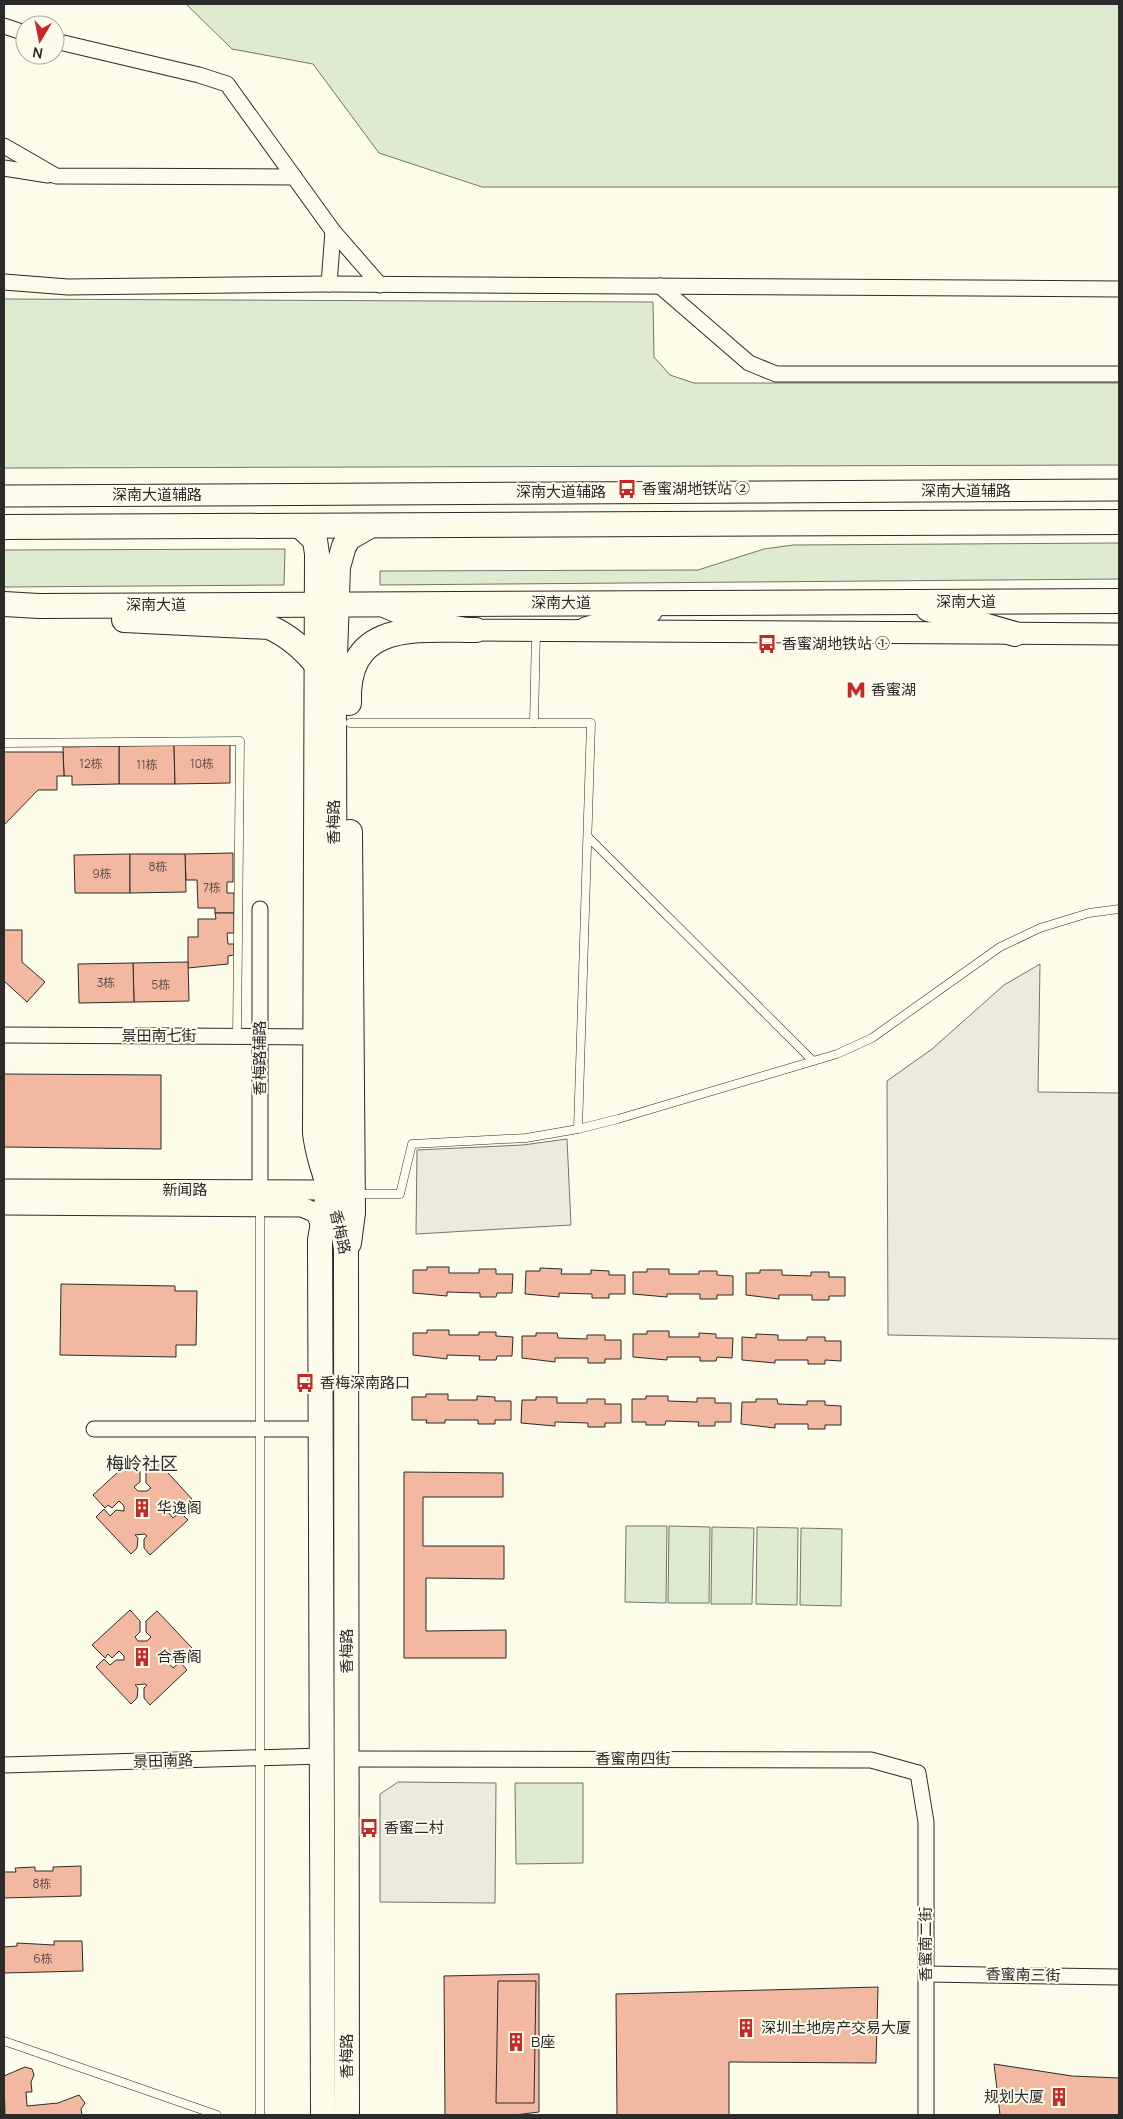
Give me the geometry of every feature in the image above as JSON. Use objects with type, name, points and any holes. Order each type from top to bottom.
[{"type":"main road","name":"深南大道辅路","points":[[4,496],[1119,490]]},
{"type":"main road","points":[[4,527],[368,527],[1119,522]]},
{"type":"main road","name":"香梅路","points":[[301,527],[312,535],[316,546],[327,604],[334,686],[335,1148],[321,1226],[323,2115]]},
{"type":"main road","name":"香梅路","points":[[347,2115],[346,1249],[340,1222],[319,1158],[315,1133],[315,663],[327,604],[344,546],[356,532],[368,527]]},
{"type":"main road","name":"深南大道","points":[[4,604],[39,606],[1119,601]]},
{"type":"main road","points":[[902,602],[1015,634]]},
{"type":"main road","points":[[587,629],[681,603]]},
{"type":"main road","points":[[380,604],[408,616],[445,626],[476,630]]},
{"type":"main road","points":[[39,606],[111,620],[269,628],[283,633],[315,663],[334,686]]},
{"type":"main road","points":[[346,1249],[352,1228],[353,1194],[350,674],[354,662],[373,642],[396,633],[536,629],[1119,634]]},
{"type":"street","points":[[65,44],[199,75],[227,84],[333,231],[380,284]]},
{"type":"street","points":[[4,146],[56,176]]},
{"type":"street","points":[[4,168],[56,176],[294,177]]},
{"type":"street","points":[[328,284],[333,231]]},
{"type":"street","points":[[4,282],[68,287],[380,284],[1119,289]]},
{"type":"street","points":[[660,286],[749,363],[776,374],[1119,374]]},
{"type":"street","name":"香梅路辅路","points":[[260,909],[260,1198]]},
{"type":"street","name":"景田南七街","points":[[4,1035],[315,1037]]},
{"type":"street","name":"新闻路","points":[[4,1189],[260,1198],[314,1211],[319,1218],[321,1226]]},
{"type":"street","name":"新闻路","points":[[4,1205],[260,1198],[328,1190]]},
{"type":"street","name":"新闻路","points":[[298,1206],[315,1203],[325,1196],[328,1190]]},
{"type":"street","points":[[94,1429],[320,1429]]},
{"type":"street","name":"景田南路","points":[[4,1765],[322,1756]]},
{"type":"street","name":"香蜜南四街","points":[[347,1759],[872,1760],[918,1773]]},
{"type":"street","name":"香蜜南二街","points":[[918,1773],[926,1822],[926,2115]]},
{"type":"street","name":"香蜜南三街","points":[[926,1974],[1119,1977]]},
{"type":"lane","points":[[534,723],[536,629]]},
{"type":"lane","points":[[350,723],[592,723],[578,1129]]},
{"type":"lane","points":[[4,743],[240,741],[238,1037]]},
{"type":"lane","points":[[588,836],[812,1061]]},
{"type":"lane","points":[[353,1194],[400,1194],[412,1144],[526,1138],[578,1129],[618,1119],[837,1054],[872,1038],[1000,947],[1040,928],[1089,913],[1119,909]]},
{"type":"lane","points":[[260,1198],[260,2115]]},
{"type":"lane","points":[[4,2040],[217,2115]]},
{"type":"green space","points":[[186,4],[1119,4],[1119,187],[482,187],[379,153],[313,64],[232,49]]},
{"type":"green space","points":[[4,299],[653,302],[654,357],[670,375],[694,383],[1119,383],[1119,465],[4,468]]},
{"type":"green space","points":[[1119,543],[1119,579],[380,585],[380,571],[698,570],[764,549],[793,545]]},
{"type":"green space","points":[[285,549],[284,585],[4,587],[4,550]]},
{"type":"green space","points":[[626,1526],[667,1526],[666,1603],[625,1602]]},
{"type":"green space","points":[[669,1526],[710,1527],[709,1603],[668,1603]]},
{"type":"green space","points":[[712,1527],[754,1528],[752,1604],[711,1604]]},
{"type":"green space","points":[[757,1527],[798,1528],[797,1605],[756,1604]]},
{"type":"green space","points":[[801,1528],[842,1529],[841,1606],[800,1605]]},
{"type":"green space","points":[[515,1783],[583,1783],[583,1863],[516,1864]]},
{"type":"shaded area","points":[[1040,964],[1038,1092],[1119,1093],[1119,1339],[888,1335],[887,1081],[932,1049],[1004,985]]},
{"type":"shaded area","points":[[567,1139],[571,1225],[416,1234],[417,1150],[523,1145]]},
{"type":"shaded area","points":[[398,1782],[496,1783],[495,1903],[380,1902],[380,1794]]},
{"type":"building","points":[[174,745],[175,784],[119,784],[119,746]]},
{"type":"building","points":[[174,745],[230,745],[230,783],[175,784]]},
{"type":"building","points":[[119,746],[119,784],[72,785],[72,776],[64,776],[63,747]]},
{"type":"building","points":[[4,752],[63,752],[64,776],[57,776],[57,790],[38,790],[4,825]]},
{"type":"building","points":[[233,853],[233,882],[227,882],[227,893],[234,893],[234,913],[215,913],[215,908],[198,908],[197,880],[186,880],[185,854]]},
{"type":"building","points":[[130,854],[130,893],[75,893],[74,855]]},
{"type":"building","points":[[130,854],[185,854],[186,892],[130,893]]},
{"type":"building","points":[[215,913],[234,913],[234,933],[227,933],[228,944],[234,944],[234,955],[228,956],[228,964],[188,968],[188,937],[198,937],[198,919],[216,919]]},
{"type":"building","points":[[4,930],[22,930],[22,962],[45,982],[27,1002],[4,981]]},
{"type":"building","points":[[188,962],[189,1001],[134,1002],[133,963]]},
{"type":"building","points":[[133,963],[134,1002],[79,1003],[78,964]]},
{"type":"building","points":[[4,1074],[161,1075],[161,1149],[4,1147]]},
{"type":"building","points":[[427,1267],[449,1267],[449,1273],[479,1273],[479,1269],[496,1269],[496,1274],[513,1274],[512,1293],[497,1293],[496,1297],[480,1297],[480,1293],[447,1292],[447,1296],[413,1293],[413,1270],[427,1270]]},
{"type":"building","points":[[540,1268],[562,1269],[561,1274],[591,1274],[591,1270],[609,1271],[609,1275],[625,1275],[625,1294],[609,1294],[609,1298],[592,1298],[592,1294],[559,1293],[559,1297],[525,1294],[526,1271],[540,1271]]},
{"type":"building","points":[[647,1269],[669,1269],[669,1274],[699,1274],[699,1271],[717,1271],[717,1275],[733,1276],[733,1295],[717,1295],[717,1299],[700,1299],[700,1294],[667,1294],[667,1297],[633,1294],[633,1272],[647,1272]]},
{"type":"building","points":[[760,1270],[782,1270],[782,1275],[811,1276],[811,1272],[829,1272],[829,1277],[845,1277],[845,1296],[829,1296],[829,1300],[812,1300],[812,1295],[779,1295],[779,1299],[746,1295],[746,1273],[760,1273]]},
{"type":"building","points":[[61,1284],[175,1286],[175,1291],[197,1291],[196,1345],[176,1345],[176,1357],[60,1355]]},
{"type":"building","points":[[427,1330],[449,1330],[449,1335],[479,1335],[479,1332],[496,1332],[496,1336],[513,1337],[512,1356],[497,1356],[496,1360],[479,1360],[480,1356],[447,1355],[447,1359],[413,1355],[413,1333],[427,1333]]},
{"type":"building","points":[[647,1331],[669,1331],[669,1337],[699,1337],[699,1333],[716,1334],[716,1338],[733,1338],[732,1358],[717,1357],[716,1361],[700,1361],[700,1357],[667,1357],[667,1360],[633,1357],[633,1334],[647,1334]]},
{"type":"building","points":[[536,1333],[557,1333],[558,1338],[587,1339],[587,1335],[605,1335],[605,1340],[621,1340],[621,1359],[605,1359],[605,1363],[588,1363],[588,1358],[555,1358],[555,1362],[522,1358],[522,1336],[536,1336]]},
{"type":"building","points":[[756,1334],[778,1335],[778,1340],[807,1340],[807,1337],[825,1337],[825,1341],[841,1341],[841,1361],[825,1360],[825,1364],[808,1364],[808,1360],[775,1360],[775,1363],[742,1360],[742,1337],[756,1338]]},
{"type":"building","points":[[426,1394],[448,1394],[448,1400],[477,1400],[477,1396],[495,1397],[495,1401],[511,1401],[511,1420],[495,1420],[495,1424],[478,1424],[478,1420],[445,1420],[445,1423],[426,1423],[427,1420],[412,1420],[412,1397],[426,1397]]},
{"type":"building","points":[[646,1396],[668,1396],[668,1401],[697,1402],[697,1398],[715,1398],[715,1403],[731,1403],[731,1422],[715,1422],[715,1426],[698,1426],[699,1422],[666,1421],[665,1425],[646,1425],[646,1422],[632,1422],[632,1399],[646,1399]]},
{"type":"building","points":[[536,1397],[557,1397],[557,1403],[587,1403],[587,1399],[605,1399],[605,1404],[621,1404],[621,1423],[605,1423],[605,1427],[588,1427],[588,1423],[555,1422],[555,1426],[521,1423],[522,1400],[536,1400]]},
{"type":"building","points":[[756,1399],[777,1399],[778,1404],[807,1405],[807,1401],[825,1401],[825,1405],[841,1406],[841,1425],[825,1425],[825,1429],[808,1429],[808,1424],[775,1424],[775,1428],[741,1424],[742,1402],[756,1402]]},
{"type":"building","name":"华逸阁","points":[[130,1461],[140,1471],[140,1482],[134,1487],[138,1491],[147,1491],[151,1488],[146,1483],[146,1472],[157,1461],[192,1499],[179,1511],[176,1507],[172,1510],[165,1503],[160,1508],[160,1512],[168,1512],[173,1518],[180,1512],[188,1520],[150,1555],[144,1548],[144,1539],[147,1536],[145,1534],[135,1535],[138,1538],[137,1548],[131,1554],[96,1517],[104,1509],[110,1516],[116,1510],[124,1511],[124,1506],[119,1501],[112,1508],[108,1505],[105,1508],[93,1495]]},
{"type":"building","points":[[404,1472],[503,1473],[503,1497],[423,1497],[423,1546],[504,1546],[504,1579],[426,1578],[426,1631],[506,1630],[506,1658],[404,1658]]},
{"type":"building","name":"合香阁","points":[[130,1610],[140,1621],[140,1632],[135,1637],[138,1641],[147,1641],[151,1637],[146,1632],[146,1621],[157,1611],[192,1648],[179,1660],[176,1657],[172,1660],[165,1652],[160,1657],[160,1662],[168,1662],[173,1668],[180,1662],[187,1670],[150,1705],[144,1698],[144,1688],[147,1685],[135,1685],[138,1688],[137,1698],[131,1704],[96,1667],[104,1659],[110,1665],[116,1660],[124,1660],[124,1656],[119,1651],[112,1658],[108,1654],[105,1658],[92,1645]]},
{"type":"building","points":[[81,1866],[81,1896],[4,1898],[4,1872],[16,1872],[15,1868],[35,1867],[35,1871],[53,1871],[53,1867]]},
{"type":"building","points":[[54,1941],[82,1941],[83,1971],[4,1973],[4,1947],[17,1946],[17,1943],[54,1945]]},
{"type":"building","points":[[539,1974],[539,2112],[515,2115],[445,2115],[444,1976]]},
{"type":"building","name":"B座","points":[[498,1981],[536,1981],[534,2103],[496,2103]]},
{"type":"building","name":"深圳土地房产交易大厦","points":[[878,1987],[876,2063],[729,2062],[729,2115],[617,2115],[616,1994]]},
{"type":"building","name":"规划大厦","points":[[994,2064],[1072,2076],[1119,2078],[1119,2115],[1000,2115]]},
{"type":"building","points":[[25,2067],[32,2069],[34,2075],[31,2082],[32,2092],[26,2092],[27,2106],[58,2103],[79,2095],[85,2103],[81,2109],[82,2115],[5,2115],[4,2076]]},
{"type":"place","name":"香蜜湖地铁站 ②","points":[[627,489]]},
{"type":"place","name":"香蜜湖地铁站 ①","points":[[767,644]]},
{"type":"place","name":"香蜜湖","points":[[856,690]]},
{"type":"place","name":"香梅深南路口","points":[[305,1383]]},
{"type":"place","name":"华逸阁","points":[[142,1508]]},
{"type":"place","name":"合香阁","points":[[142,1657]]},
{"type":"place","name":"香蜜二村","points":[[369,1828]]},
{"type":"place","name":"深圳土地房产交易大厦","points":[[746,2028]]},
{"type":"place","name":"B座","points":[[516,2042]]},
{"type":"place","name":"规划大厦","points":[[1059,2097]]},
{"type":"district","name":"梅岭社区","points":[[142,1464]]}]
